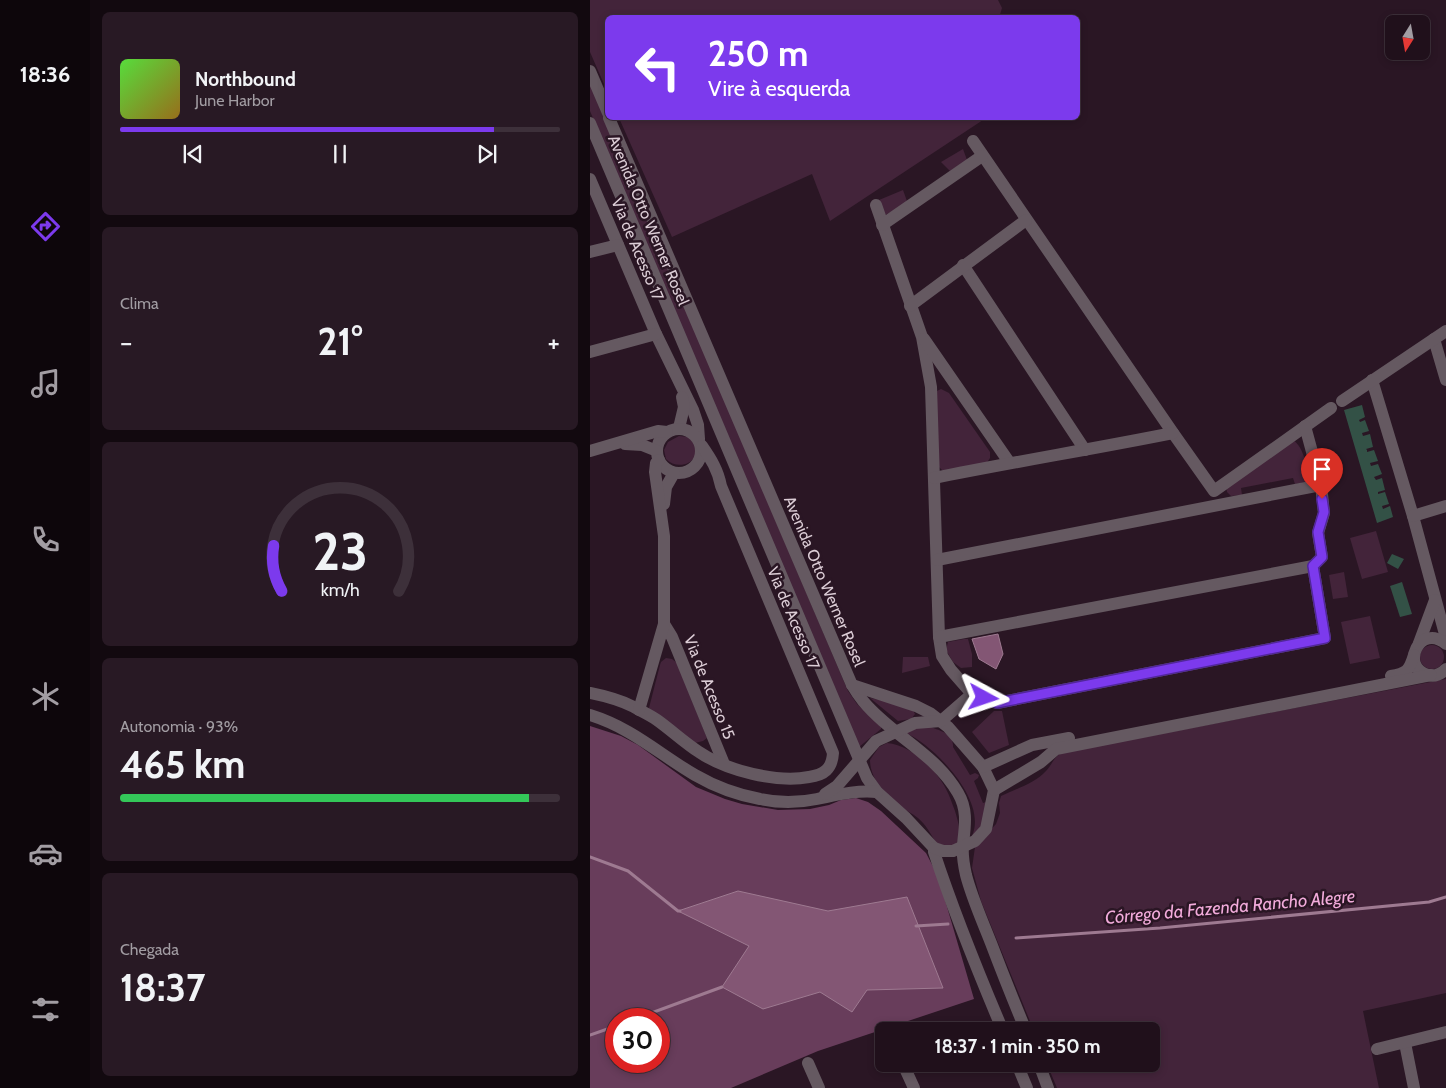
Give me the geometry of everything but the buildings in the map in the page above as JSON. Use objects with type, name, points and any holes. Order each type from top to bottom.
[{"type":"street","name":"Avenida Otto Werner Rosel","points":[[590,71],[605,106]]},
{"type":"street","name":"Avenida Otto Werner Rosel","points":[[611,120],[852,685],[863,701],[948,778],[964,806],[966,818],[962,846],[966,873],[973,899],[1022,1022]]},
{"type":"street","name":"Avenida Otto Werner Rosel","points":[[590,123],[867,778],[876,792],[906,818],[934,848],[942,876],[965,938],[999,1022]]},
{"type":"street","points":[[973,141],[1222,504]]},
{"type":"street","points":[[882,225],[982,156]]},
{"type":"street","name":"Via de Acesso 17","points":[[590,179],[656,334],[680,387],[688,399],[698,425],[700,443],[715,464],[721,486],[833,753],[832,763],[825,772],[820,775],[793,779],[767,777],[724,764]]},
{"type":"street","points":[[876,205],[922,337],[931,387],[939,637],[942,656],[951,670],[972,694],[997,703],[1325,638],[1313,566]]},
{"type":"street","points":[[910,306],[1026,220]]},
{"type":"street","points":[[590,252],[618,245]]},
{"type":"street","points":[[963,265],[1085,450]]},
{"type":"street","points":[[1214,491],[1305,426],[1446,331]]},
{"type":"street","points":[[590,352],[656,334]]},
{"type":"street","points":[[922,337],[1009,462]]},
{"type":"street","points":[[1434,339],[1446,380]]},
{"type":"street","points":[[1372,380],[1413,516],[1446,638]]},
{"type":"street","points":[[931,387],[953,381]]},
{"type":"street","name":"Via de Acesso 17","points":[[673,430],[684,407],[680,387]]},
{"type":"street","points":[[939,637],[1313,566],[1322,557],[1318,532],[1324,512],[1321,485],[1305,426]]},
{"type":"street","points":[[658,456],[658,444],[673,430]]},
{"type":"street","points":[[590,451],[658,431],[687,430],[694,434],[700,443],[701,459],[698,464],[687,472],[674,473],[668,470],[658,456],[637,444],[615,444]]},
{"type":"street","points":[[934,478],[1009,462],[1172,433]]},
{"type":"street","name":"Via de Acesso 15","points":[[639,710],[664,624],[665,556],[662,516],[655,472],[658,456]]},
{"type":"street","name":"Via de Acesso 17","points":[[698,464],[707,470],[721,486]]},
{"type":"street","name":"Via de Acesso 15","points":[[662,516],[666,487],[674,473]]},
{"type":"street","points":[[937,560],[1321,485]]},
{"type":"street","points":[[1413,516],[1446,506]]},
{"type":"street","points":[[983,767],[1032,745],[1403,674],[1410,668],[1435,600]]},
{"type":"street","name":"Via de Acesso 15","points":[[664,624],[672,637],[724,764]]},
{"type":"street","points":[[1420,643],[1430,638],[1435,638],[1446,644]]},
{"type":"street","points":[[1414,655],[1416,666],[1420,671],[1431,675]]},
{"type":"street","points":[[994,790],[1041,762],[1056,749],[1438,675],[1446,669]]},
{"type":"street","points":[[852,685],[916,706],[941,721],[983,767],[994,790],[986,829],[974,841],[953,851],[943,852],[934,848]]},
{"type":"street","points":[[590,693],[624,702],[655,718],[700,752],[724,764]]},
{"type":"street","points":[[815,800],[837,786],[860,762],[876,741],[915,723],[941,721],[972,694]]},
{"type":"street","points":[[590,715],[629,731],[704,780],[743,795],[762,800],[779,801],[815,800],[858,791],[876,792]]},
{"type":"street","points":[[1032,745],[1040,746],[1044,752],[1044,758],[1041,762]]},
{"type":"street","points":[[1376,1049],[1446,1032]]},
{"type":"street","points":[[1405,1043],[1414,1088]]},
{"type":"street","points":[[808,1064],[819,1088]]},
{"type":"street","points":[[907,1072],[914,1088]]},
{"type":"street","points":[[1020,1072],[1027,1088]]},
{"type":"street","points":[[1042,1072],[1048,1088]]},
{"type":"shaded area","points":[[590,0],[998,0],[1002,8],[1000,15],[605,15],[605,86],[590,52]]},
{"type":"shaded area","points":[[590,83],[848,691],[857,704],[881,727],[859,747],[590,111]]},
{"type":"shaded area","points":[[620,120],[983,120],[830,221],[812,174],[672,237]]},
{"type":"shaded area","points":[[963,149],[967,160],[950,171],[941,162]]},
{"type":"shaded area","points":[[903,190],[908,204],[885,215],[879,200]]},
{"type":"shaded area","points":[[941,389],[949,393],[990,452],[990,458],[986,464],[943,471],[938,466],[935,392]]},
{"type":"shaded area","points":[[679,436],[689,437],[696,452],[690,462],[678,465],[666,459],[664,450],[668,442]]},
{"type":"shaded area","points":[[1294,441],[1300,448],[1307,467],[1305,482],[1295,484],[1293,478],[1241,488],[1242,495],[1231,496],[1227,492],[1226,487]]},
{"type":"shaded area","points":[[1376,531],[1388,572],[1362,579],[1350,538]]},
{"type":"shaded area","points":[[1344,572],[1348,597],[1333,599],[1329,575]]},
{"type":"shaded area","points":[[1370,616],[1380,658],[1350,664],[1341,622]]},
{"type":"shaded area","points":[[998,634],[1003,654],[996,669],[979,659],[972,639]]},
{"type":"shaded area","points":[[968,639],[972,654],[972,667],[961,668],[953,662],[946,650],[948,642]]},
{"type":"shaded area","points":[[1432,645],[1441,648],[1444,657],[1441,666],[1432,669],[1423,666],[1420,657],[1423,648]]},
{"type":"shaded area","points":[[903,657],[928,657],[930,666],[902,673]]},
{"type":"shaded area","points":[[666,658],[672,659],[677,663],[707,738],[703,741],[695,743],[651,712],[649,708],[661,662]]},
{"type":"shaded area","points":[[1446,679],[1446,993],[1363,1011],[1379,1088],[1057,1088],[1050,1072],[1160,1072],[1160,1022],[1030,1022],[981,901],[972,868],[975,847],[996,824],[1000,813],[999,803],[1001,796],[1042,775],[1061,753]]},
{"type":"shaded area","points":[[870,698],[894,703],[913,710],[915,714],[911,719],[898,721]]},
{"type":"shaded area","points":[[994,711],[1002,711],[1009,745],[989,753],[972,732]]},
{"type":"shaded area","points":[[590,726],[621,736],[638,745],[696,787],[742,804],[778,810],[810,809],[841,800],[856,798],[868,802],[881,811],[926,853],[938,876],[974,999],[905,1022],[875,1022],[875,1032],[818,1051],[731,1088],[590,1088]]},
{"type":"shaded area","points":[[931,727],[949,736],[953,747],[970,775],[975,773],[979,775],[974,781],[983,803],[986,802],[986,827],[972,836],[975,822],[973,807],[966,791],[944,762],[918,740],[906,733],[911,728]]},
{"type":"shaded area","points":[[887,743],[905,748],[914,753],[942,781],[950,797],[959,825],[956,845],[952,848],[936,843],[921,821],[893,801],[875,780],[870,760],[879,747]]},
{"type":"shaded area","points":[[738,891],[828,911],[907,897],[943,988],[867,990],[852,1012],[820,992],[763,1009],[722,987],[749,946],[678,911]]},
{"type":"waterway","name":"Córrego da Fazenda Rancho Alegre","points":[[590,857],[628,871],[680,911]]},
{"type":"waterway","name":"Córrego da Fazenda Rancho Alegre","points":[[1016,938],[1160,928],[1429,902],[1446,897]]},
{"type":"waterway","name":"Córrego da Fazenda Rancho Alegre","points":[[916,926],[948,924]]},
{"type":"waterway","points":[[665,1008],[722,987]]},
{"type":"waterway","points":[[590,1035],[605,1030]]},
{"type":"route","points":[[984,698],[997,703],[1325,638],[1313,566],[1322,557],[1318,532],[1324,512],[1322,499]]}]
